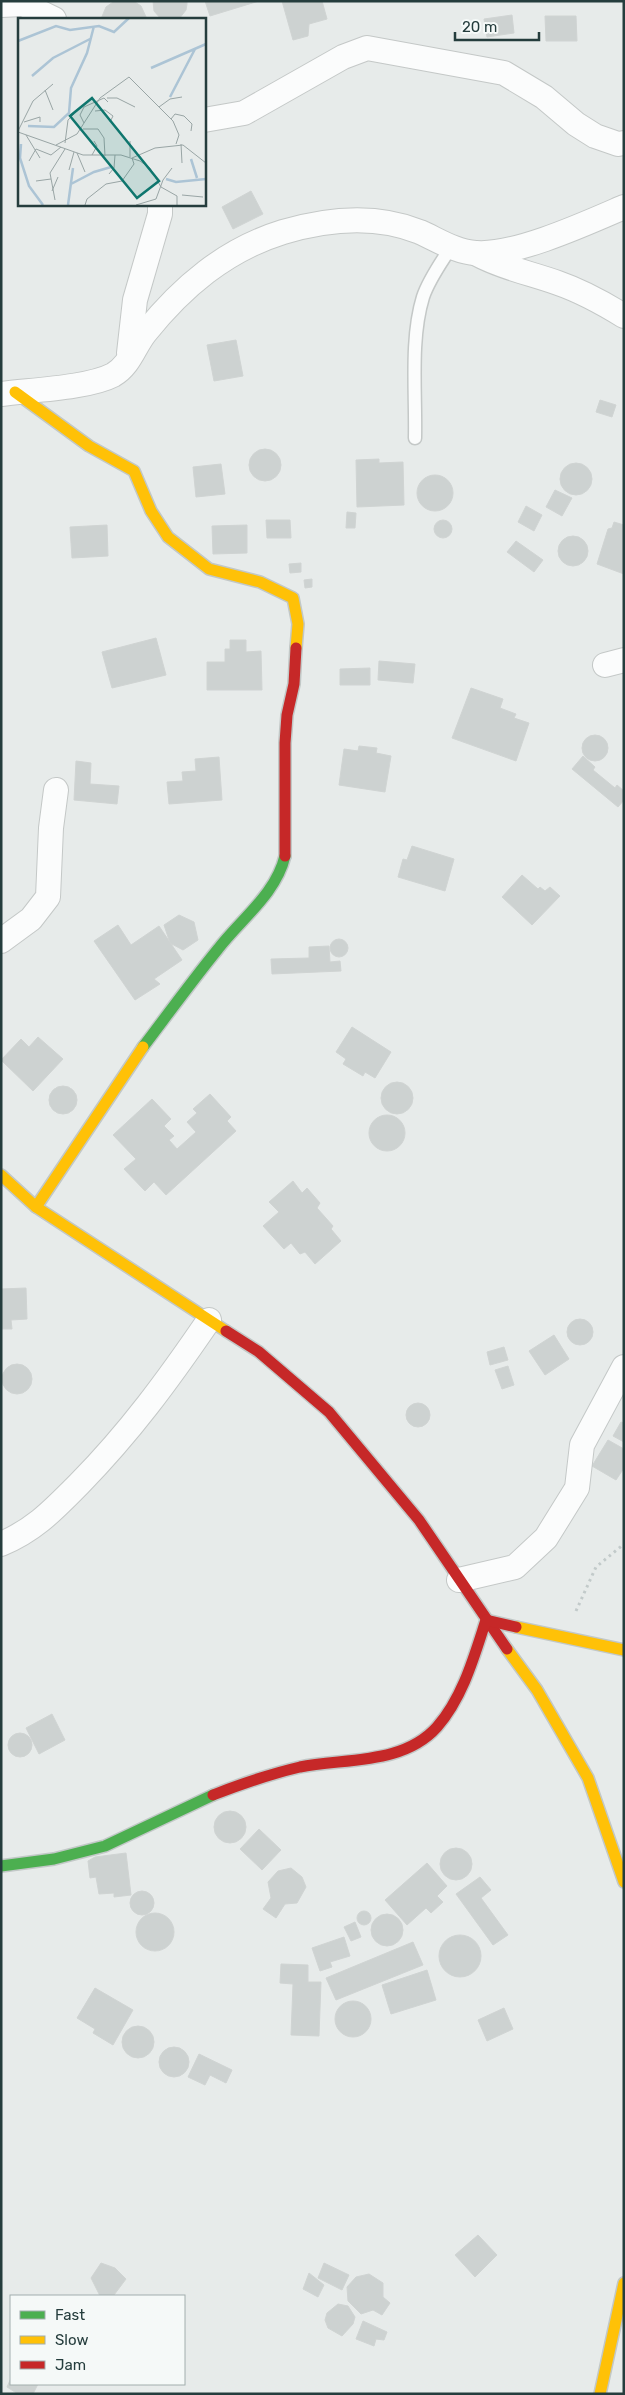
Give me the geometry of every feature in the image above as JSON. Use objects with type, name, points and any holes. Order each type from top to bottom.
[{"type":"street","points":[[1,5],[23,4],[52,18]]},
{"type":"street","points":[[205,120],[244,113],[342,57],[367,48],[504,72],[544,97],[576,124],[595,136],[618,144],[624,143]]},
{"type":"street","points":[[128,361],[135,300],[160,205]]},
{"type":"street","points":[[476,253],[509,250],[624,207]]},
{"type":"street","points":[[8,393],[87,382],[113,375],[128,361],[142,337],[166,308],[194,280],[228,255],[282,232],[338,220],[382,221],[419,231],[452,247],[476,253],[497,265],[558,283],[602,303],[624,316]]},
{"type":"street","points":[[8,393],[89,446],[134,471],[150,511],[168,537],[209,569],[260,582],[293,598],[298,624],[294,684],[287,714],[285,743],[285,854],[281,870],[272,886],[219,946],[139,1053],[36,1207]]},
{"type":"street","points":[[1,940],[30,918],[48,897],[51,828],[56,790]]},
{"type":"street","points":[[1,1175],[36,1207],[259,1352],[329,1412],[419,1520],[486,1620],[536,1690],[588,1778],[624,1882]]},
{"type":"street","points":[[1,1544],[23,1535],[42,1519],[108,1454],[157,1395],[209,1320]]},
{"type":"street","points":[[459,1580],[515,1567],[546,1538],[577,1488],[582,1445],[624,1367]]},
{"type":"street","points":[[486,1620],[624,1650]]},
{"type":"street","points":[[1,1866],[54,1860],[107,1845],[171,1813],[241,1783],[303,1767],[368,1759],[400,1750],[424,1739],[443,1719],[454,1702],[486,1620]]},
{"type":"street","points":[[600,2394],[624,2283]]},
{"type":"lane","points":[[415,438],[417,329],[424,296],[435,272],[452,247]]},
{"type":"path","points":[[568,1637],[580,1601],[596,1567],[624,1544]]},
{"type":"building","points":[[153,1],[187,1],[186,10],[180,18],[160,18],[154,11]]},
{"type":"building","points":[[205,1],[259,1],[210,16]]},
{"type":"building","points":[[282,1],[322,1],[327,19],[309,24],[308,36],[293,40]]},
{"type":"building","points":[[113,2],[135,2],[141,6],[147,18],[101,18],[106,7]]},
{"type":"building","points":[[512,15],[514,33],[487,37],[484,19]]},
{"type":"building","points":[[545,16],[576,16],[577,41],[546,41]]},
{"type":"building","points":[[251,191],[263,214],[233,229],[222,207]]},
{"type":"building","points":[[236,340],[243,376],[214,381],[207,345]]},
{"type":"building","points":[[600,400],[616,405],[612,417],[596,412]]},
{"type":"building","points":[[265,449],[271,450],[276,454],[280,459],[280,471],[276,476],[271,480],[265,481],[259,480],[254,476],[250,471],[249,465],[250,459],[254,454],[259,450]]},
{"type":"building","points":[[379,459],[379,463],[403,462],[404,505],[357,507],[356,460]]},
{"type":"building","points":[[576,463],[582,464],[587,468],[591,473],[591,485],[587,490],[582,494],[576,495],[570,494],[565,490],[561,485],[560,479],[561,473],[565,468],[570,464]]},
{"type":"building","points":[[221,464],[225,494],[196,497],[193,467]]},
{"type":"building","points":[[435,475],[442,476],[448,480],[452,486],[452,500],[448,506],[442,510],[435,511],[428,510],[422,506],[418,500],[417,493],[418,486],[422,480],[428,476]]},
{"type":"building","points":[[555,490],[572,498],[562,516],[546,507]]},
{"type":"building","points":[[526,506],[542,515],[534,531],[518,522]]},
{"type":"building","points":[[347,512],[356,513],[355,528],[346,528]]},
{"type":"building","points":[[266,520],[290,520],[291,538],[267,538]]},
{"type":"building","points":[[439,520],[447,520],[452,525],[450,536],[439,538],[434,533],[434,525]]},
{"type":"building","points":[[614,522],[624,525],[624,574],[597,564],[608,529],[612,528]]},
{"type":"building","points":[[107,525],[108,556],[72,558],[70,527]]},
{"type":"building","points":[[247,525],[247,553],[213,554],[212,526]]},
{"type":"building","points":[[573,536],[579,537],[587,545],[587,557],[579,565],[573,566],[567,565],[559,557],[558,551],[559,545],[567,537]]},
{"type":"building","points":[[516,541],[543,560],[534,572],[507,552]]},
{"type":"building","points":[[301,563],[301,572],[290,573],[289,564]]},
{"type":"building","points":[[312,579],[312,587],[305,588],[304,580]]},
{"type":"building","points":[[156,638],[166,675],[112,688],[102,652]]},
{"type":"building","points":[[230,640],[246,640],[246,652],[261,651],[262,690],[207,690],[207,662],[225,662],[225,649],[230,649]]},
{"type":"building","points":[[379,661],[415,664],[413,683],[378,680]]},
{"type":"building","points":[[370,668],[370,685],[340,685],[340,669]]},
{"type":"building","points":[[471,688],[503,699],[500,708],[516,714],[514,718],[529,723],[516,761],[452,738]]},
{"type":"building","points":[[595,735],[604,739],[608,748],[604,757],[595,761],[586,757],[582,748],[586,739]]},
{"type":"building","points":[[359,746],[377,748],[376,753],[391,756],[385,792],[339,785],[344,749],[358,751]]},
{"type":"building","points":[[583,756],[595,767],[593,770],[615,788],[617,785],[624,791],[624,800],[618,807],[572,769]]},
{"type":"building","points":[[219,757],[222,800],[169,804],[167,782],[183,781],[182,772],[196,771],[195,759]]},
{"type":"building","points":[[76,761],[91,763],[90,784],[119,786],[117,804],[74,800]]},
{"type":"building","points":[[412,846],[454,859],[445,891],[398,877],[403,859],[407,860]]},
{"type":"building","points":[[522,875],[538,889],[540,887],[545,891],[550,887],[560,896],[532,925],[502,897]]},
{"type":"building","points":[[179,915],[194,922],[198,940],[183,950],[170,943],[164,925]]},
{"type":"building","points":[[118,925],[131,945],[159,926],[182,960],[154,979],[160,984],[135,1000],[94,941]]},
{"type":"building","points":[[335,939],[343,939],[348,944],[346,955],[335,957],[330,952],[330,944]]},
{"type":"building","points":[[329,946],[330,962],[340,961],[341,971],[272,974],[271,959],[309,958],[309,947]]},
{"type":"building","points":[[352,1027],[391,1052],[375,1078],[365,1072],[363,1076],[343,1064],[346,1059],[336,1052]]},
{"type":"building","points":[[38,1037],[63,1059],[33,1091],[1,1060],[21,1039],[29,1047]]},
{"type":"building","points":[[397,1082],[403,1083],[408,1087],[412,1092],[412,1104],[408,1109],[403,1113],[397,1114],[391,1113],[386,1109],[382,1104],[381,1098],[382,1092],[386,1087],[391,1083]]},
{"type":"building","points":[[63,1086],[73,1090],[77,1100],[73,1110],[63,1114],[53,1110],[49,1100],[53,1090]]},
{"type":"building","points":[[210,1094],[231,1117],[227,1121],[236,1131],[166,1195],[154,1182],[145,1191],[124,1169],[136,1159],[113,1135],[152,1099],[171,1119],[164,1126],[174,1136],[169,1140],[177,1149],[196,1132],[187,1122],[197,1113],[193,1109]]},
{"type":"building","points":[[387,1115],[394,1116],[400,1120],[404,1126],[404,1140],[400,1146],[394,1150],[387,1151],[380,1150],[374,1146],[370,1140],[369,1133],[370,1126],[374,1120],[380,1116]]},
{"type":"building","points":[[293,1181],[302,1193],[307,1188],[320,1203],[317,1208],[333,1226],[331,1229],[341,1241],[315,1264],[305,1252],[300,1254],[291,1243],[284,1249],[263,1226],[279,1212],[269,1202]]},
{"type":"building","points":[[26,1288],[27,1319],[11,1320],[12,1329],[1,1329],[1,1289]]},
{"type":"building","points":[[580,1319],[589,1323],[593,1332],[589,1341],[580,1345],[571,1341],[567,1332],[571,1323]]},
{"type":"building","points":[[554,1335],[569,1359],[545,1375],[529,1351]]},
{"type":"building","points":[[504,1347],[508,1360],[490,1365],[487,1352]]},
{"type":"building","points":[[17,1364],[28,1368],[32,1379],[28,1390],[17,1394],[6,1390],[2,1379],[6,1368]]},
{"type":"building","points":[[508,1366],[514,1385],[502,1389],[495,1370]]},
{"type":"building","points":[[418,1403],[427,1406],[430,1415],[427,1424],[418,1427],[409,1424],[406,1415],[409,1406]]},
{"type":"building","points":[[621,1422],[624,1423],[624,1442],[613,1436]]},
{"type":"building","points":[[608,1440],[624,1449],[624,1468],[616,1480],[592,1466]]},
{"type":"building","points":[[52,1714],[65,1740],[39,1754],[26,1728]]},
{"type":"building","points":[[15,1733],[25,1733],[32,1740],[32,1750],[25,1757],[15,1757],[8,1750],[8,1740]]},
{"type":"building","points":[[230,1811],[236,1812],[241,1816],[245,1821],[245,1833],[241,1838],[236,1842],[230,1843],[224,1842],[219,1838],[215,1833],[214,1827],[215,1821],[219,1816],[224,1812]]},
{"type":"building","points":[[259,1829],[281,1850],[262,1870],[240,1849]]},
{"type":"building","points":[[456,1848],[467,1853],[472,1864],[467,1875],[456,1880],[445,1875],[440,1864],[445,1853]]},
{"type":"building","points":[[126,1853],[131,1895],[114,1897],[114,1893],[99,1894],[96,1877],[90,1878],[88,1861],[95,1857]]},
{"type":"building","points":[[427,1863],[447,1886],[437,1896],[443,1902],[431,1913],[426,1908],[407,1925],[385,1900]]},
{"type":"building","points":[[291,1868],[302,1877],[306,1887],[297,1903],[285,1904],[276,1918],[263,1909],[271,1898],[268,1882],[278,1871]]},
{"type":"building","points":[[480,1877],[491,1890],[481,1898],[508,1935],[493,1945],[456,1894]]},
{"type":"building","points":[[142,1891],[147,1892],[153,1898],[153,1908],[147,1914],[142,1915],[137,1914],[131,1908],[130,1903],[131,1898],[137,1892]]},
{"type":"building","points":[[364,1911],[369,1913],[371,1918],[369,1923],[364,1925],[359,1923],[357,1918],[359,1913]]},
{"type":"building","points":[[155,1913],[169,1918],[174,1932],[169,1946],[155,1951],[141,1946],[136,1932],[141,1918]]},
{"type":"building","points":[[387,1914],[399,1918],[403,1930],[399,1942],[387,1946],[375,1942],[371,1930],[375,1918]]},
{"type":"building","points":[[355,1922],[361,1937],[351,1941],[344,1927]]},
{"type":"building","points":[[464,1935],[472,1938],[478,1944],[481,1956],[478,1968],[472,1974],[456,1977],[448,1974],[442,1968],[439,1952],[442,1944],[448,1938]]},
{"type":"building","points":[[344,1937],[350,1956],[330,1962],[332,1967],[320,1971],[312,1948]]},
{"type":"building","points":[[413,1942],[423,1965],[336,2000],[326,1978]]},
{"type":"building","points":[[281,1964],[308,1965],[308,1982],[321,1982],[319,2036],[291,2035],[293,1984],[280,1983]]},
{"type":"building","points":[[427,1970],[436,2000],[391,2014],[382,1985]]},
{"type":"building","points":[[95,1988],[133,2010],[113,2045],[93,2033],[95,2029],[77,2018]]},
{"type":"building","points":[[353,2001],[366,2006],[371,2019],[366,2032],[353,2037],[340,2032],[335,2019],[340,2006]]},
{"type":"building","points":[[504,2008],[513,2029],[487,2041],[478,2020]]},
{"type":"building","points":[[138,2026],[144,2027],[149,2031],[153,2036],[153,2048],[149,2053],[144,2057],[138,2058],[132,2057],[127,2053],[123,2048],[122,2042],[123,2036],[127,2031],[132,2027]]},
{"type":"building","points":[[174,2047],[185,2051],[189,2062],[185,2073],[174,2077],[163,2073],[159,2062],[163,2051]]},
{"type":"building","points":[[199,2054],[232,2070],[226,2083],[210,2075],[205,2085],[188,2077]]},
{"type":"building","points":[[478,2235],[497,2255],[475,2277],[455,2255]]},
{"type":"building","points":[[101,2263],[115,2268],[126,2279],[114,2295],[100,2295],[91,2278]]},
{"type":"building","points":[[324,2263],[349,2275],[342,2290],[318,2278]]},
{"type":"building","points":[[309,2273],[324,2285],[318,2297],[303,2289]]},
{"type":"building","points":[[369,2274],[383,2283],[383,2297],[390,2303],[382,2315],[373,2310],[361,2314],[348,2301],[347,2287],[356,2277]]},
{"type":"building","points":[[338,2304],[348,2306],[355,2317],[353,2324],[342,2336],[328,2328],[325,2320],[327,2313]]},
{"type":"building","points":[[363,2321],[387,2332],[384,2340],[376,2339],[374,2346],[356,2339]]},
{"type":"building","points":[[10,2380],[10,2385],[38,2385],[33,2394],[18,2394],[7,2387]]},
{"type":"traffic: fast","points":[[143,1047],[189,985],[266,894],[274,882],[285,856]]},
{"type":"traffic: fast","points":[[1,1866],[54,1859],[105,1846],[213,1795]]},
{"type":"traffic: slow","points":[[15,392],[89,446],[134,471],[151,511],[168,537],[209,569],[260,582],[293,598],[298,624],[296,648]]},
{"type":"traffic: slow","points":[[36,1207],[143,1047]]},
{"type":"traffic: slow","points":[[1,1175],[36,1207],[226,1331]]},
{"type":"traffic: slow","points":[[516,1627],[624,1650]]},
{"type":"traffic: slow","points":[[507,1649],[537,1690],[588,1778],[624,1882]]},
{"type":"traffic: slow","points":[[600,2394],[624,2283]]},
{"type":"traffic: jam","points":[[285,856],[285,743],[287,715],[294,684],[296,648]]},
{"type":"traffic: jam","points":[[226,1331],[259,1352],[329,1412],[419,1520],[507,1649]]},
{"type":"traffic: jam","points":[[213,1795],[300,1767],[373,1758],[408,1748],[423,1739],[437,1727],[454,1703],[467,1676],[486,1620],[516,1627]]}]
